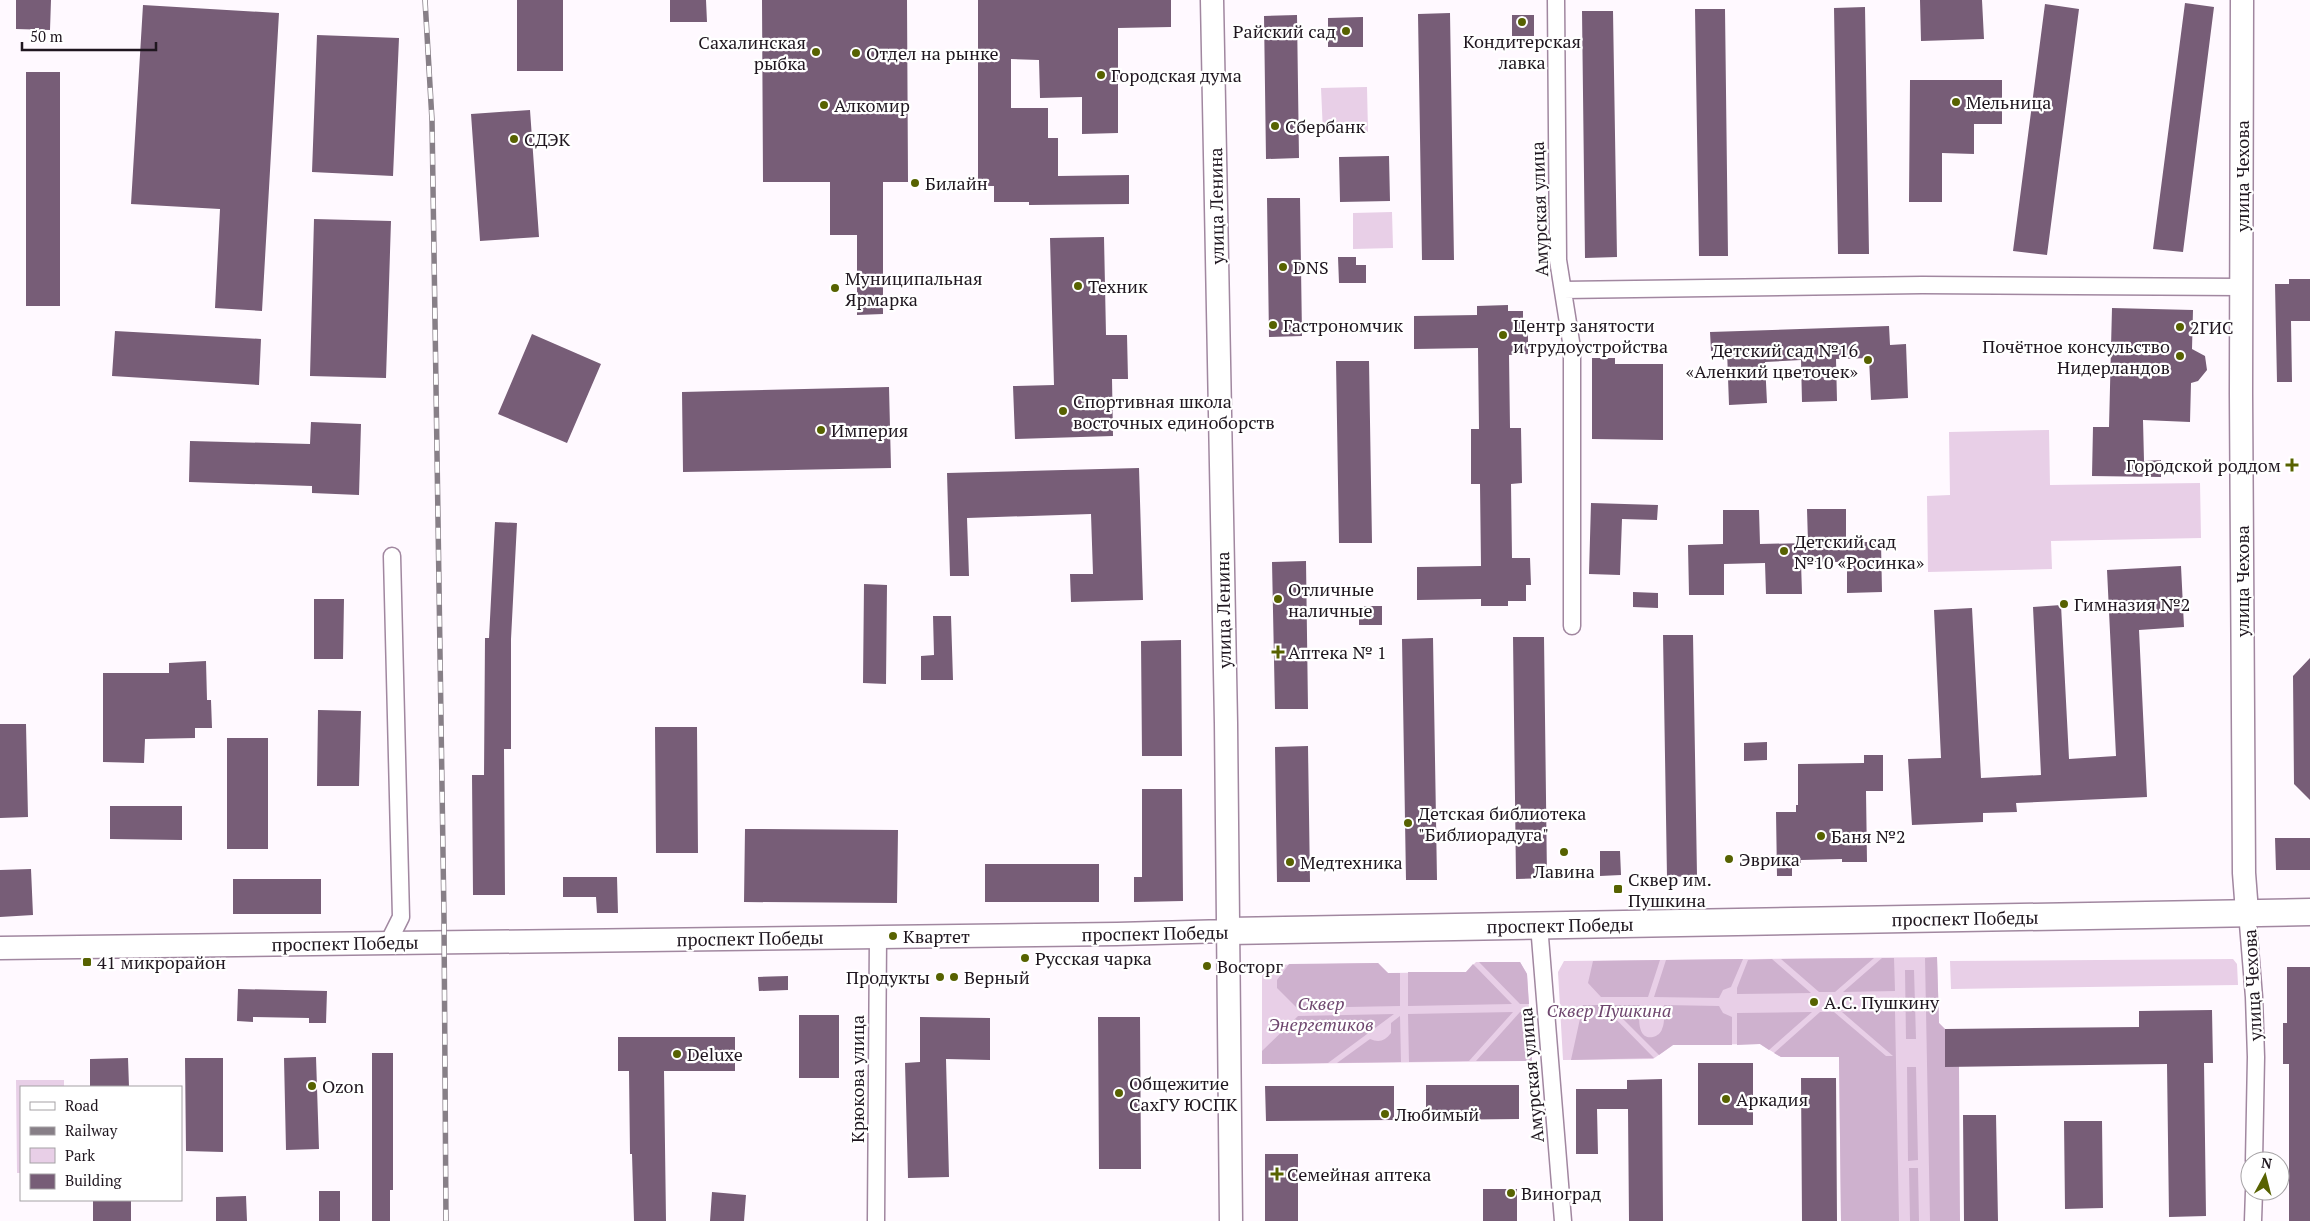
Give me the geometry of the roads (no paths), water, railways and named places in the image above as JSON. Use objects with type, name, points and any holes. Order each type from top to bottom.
[{"type":"main road","name":"улица Ленина","points":[[1212,0],[1232,1221]]},
{"type":"main road","name":"улица Чехова","points":[[2242,0],[2244,873],[2247,913]]},
{"type":"main road","name":"проспект Победы","points":[[0,948],[1117,934],[2310,912]]},
{"type":"street","name":"Амурская улица","points":[[1556,0],[1558,260],[1572,348],[1572,626]]},
{"type":"street","points":[[1563,290],[1922,285],[2242,287]]},
{"type":"street","points":[[388,943],[401,917],[392,556]]},
{"type":"street","name":"улица Чехова","points":[[2247,913],[2254,997],[2256,1057],[2254,1151]]},
{"type":"street","name":"Амурская улица","points":[[1539,925],[1563,1221]]},
{"type":"street","name":"Крюкова улица","points":[[876,1221],[878,937]]},
{"type":"street","points":[[2253,1221],[2254,1201]]},
{"type":"railway","points":[[425,0],[432,120],[444,919],[446,1221]]},
{"type":"place","name":"Кондитерская лавка","points":[[1522,22]]},
{"type":"place","name":"Райский сад","points":[[1346,31]]},
{"type":"place","name":"Сахалинская рыбка","points":[[816,52]]},
{"type":"place","name":"Отдел на рынке","points":[[856,53]]},
{"type":"place","name":"Городская дума","points":[[1101,75]]},
{"type":"place","name":"Мельница","points":[[1956,102]]},
{"type":"place","name":"Алкомир","points":[[824,105]]},
{"type":"place","name":"Сбербанк","points":[[1275,126]]},
{"type":"place","name":"СДЭК","points":[[514,139]]},
{"type":"place","name":"Билайн","points":[[915,183]]},
{"type":"place","name":"DNS","points":[[1283,267]]},
{"type":"place","name":"Техник","points":[[1078,286]]},
{"type":"place","name":"Муниципальная Ярмарка","points":[[835,288]]},
{"type":"place","name":"Гастрономчик","points":[[1273,325]]},
{"type":"place","name":"2ГИС","points":[[2180,327]]},
{"type":"place","name":"Центр занятости и трудоустройства","points":[[1503,335]]},
{"type":"place","name":"Почётное консульство Нидерландов","points":[[2180,356]]},
{"type":"place","name":"Детский сад №16 «Аленкий цветочек»","points":[[1868,360]]},
{"type":"place","name":"Спортивная школа восточных единоборств","points":[[1063,411]]},
{"type":"place","name":"Империя","points":[[821,430]]},
{"type":"place","name":"Городской роддом","points":[[2292,465]]},
{"type":"place","name":"Детский сад №10 «Росинка»","points":[[1784,551]]},
{"type":"place","name":"Отличные наличные","points":[[1278,599]]},
{"type":"place","name":"Гимназия №2","points":[[2064,604]]},
{"type":"place","name":"Аптека № 1","points":[[1278,652]]},
{"type":"place","name":"Детская библиотека \"Библиорадуга\"","points":[[1408,823]]},
{"type":"place","name":"Баня №2","points":[[1821,836]]},
{"type":"place","name":"Лавина","points":[[1564,852]]},
{"type":"place","name":"Эврика","points":[[1729,859]]},
{"type":"place","name":"Медтехника","points":[[1290,862]]},
{"type":"place","name":"Сквер им. Пушкина","points":[[1618,889]]},
{"type":"place","name":"Квартет","points":[[893,936]]},
{"type":"place","name":"Русская чарка","points":[[1025,958]]},
{"type":"place","name":"41 микрорайон","points":[[87,962]]},
{"type":"place","name":"Восторг","points":[[1207,966]]},
{"type":"place","name":"Продукты","points":[[940,977]]},
{"type":"place","name":"Верный","points":[[954,977]]},
{"type":"place","name":"А.С. Пушкину","points":[[1814,1002]]},
{"type":"place","name":"Deluxe","points":[[677,1054]]},
{"type":"place","name":"Ozon","points":[[312,1086]]},
{"type":"place","name":"Общежитие СахГУ ЮСПК","points":[[1119,1093]]},
{"type":"place","name":"Аркадия","points":[[1726,1099]]},
{"type":"place","name":"Любимый","points":[[1385,1114]]},
{"type":"place","name":"Семейная аптека","points":[[1277,1174]]},
{"type":"place","name":"Виноград","points":[[1511,1193]]},
{"type":"park label","name":"Сквер Пушкина","points":[[1609,1010]]},
{"type":"park label","name":"Сквер Энергетиков","points":[[1321,1013]]}]
